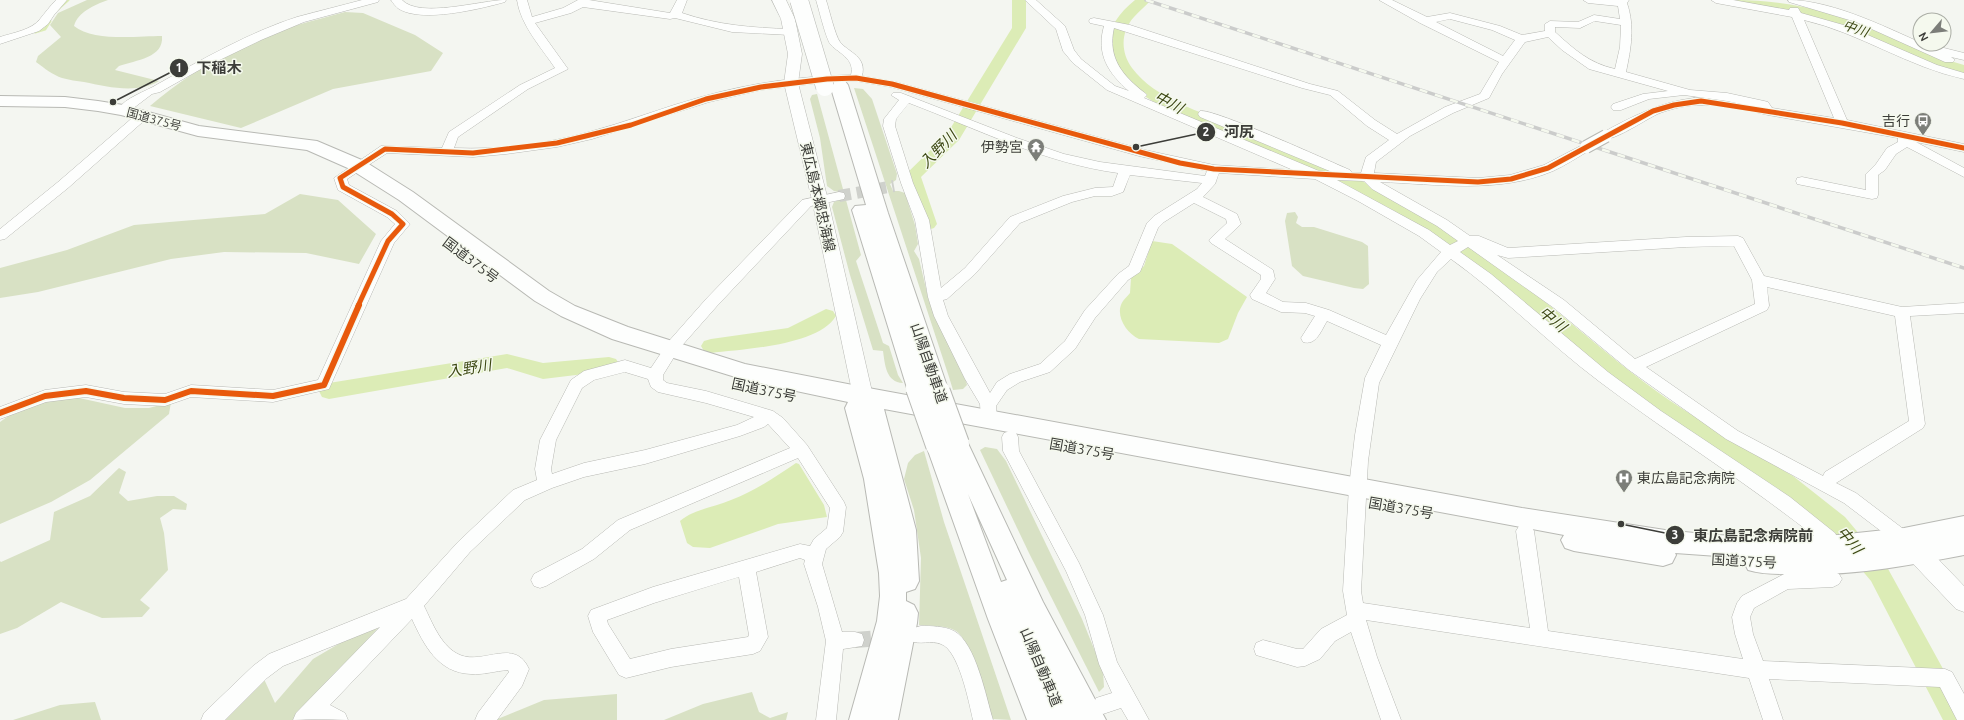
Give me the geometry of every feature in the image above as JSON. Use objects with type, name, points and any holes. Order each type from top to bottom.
[{"type":"highway","name":"山陽自動車道","points":[[799,0],[840,84]]},
{"type":"highway","name":"山陽自動車道","points":[[811,0],[840,84],[928,390],[948,445],[1064,720]]},
{"type":"highway","name":"国道375号","points":[[0,101],[65,102],[123,110],[198,131],[259,140],[283,146],[352,168],[406,196],[542,296],[568,311],[620,333],[663,363],[745,372],[864,405],[1010,437],[1665,541],[1714,546],[1782,548],[1838,558]]},
{"type":"highway","name":"国道375号","points":[[864,405],[989,411],[1525,531],[1671,556],[1807,572],[1838,558],[1911,546],[1964,544]]},
{"type":"highway","points":[[863,720],[890,622],[893,596],[891,566],[864,405]]},
{"type":"highway","points":[[864,405],[903,530],[906,570],[904,623],[884,720]]},
{"type":"highway","name":"山陽自動車道","points":[[948,445],[1001,619],[1038,714]]},
{"type":"highway","points":[[948,445],[1034,610],[1098,713]]},
{"type":"highway","name":"国道375号","points":[[1911,546],[1964,527]]},
{"type":"main road","name":"東広島本郷忠海線","points":[[779,0],[788,19],[794,54],[791,83],[820,200],[864,405]]},
{"type":"main road","points":[[1911,546],[1964,602]]},
{"type":"street","points":[[0,41],[35,29],[44,22],[49,13],[62,0]]},
{"type":"street","points":[[123,110],[148,92],[156,90],[197,67],[257,38],[300,20],[356,2],[374,0]]},
{"type":"street","points":[[396,0],[398,4],[407,8],[435,12],[474,8],[501,0]]},
{"type":"street","points":[[446,152],[453,136],[463,128],[524,87],[562,69],[538,36],[522,7],[522,0]]},
{"type":"street","points":[[676,15],[682,0]]},
{"type":"street","points":[[820,0],[835,43],[852,56],[858,70],[840,84]]},
{"type":"street","points":[[1030,0],[1061,28],[1068,51],[1086,70],[1111,88],[1317,175],[1363,198],[1452,251],[1486,277],[1603,376],[1655,415],[1784,502],[1829,538],[1838,558]]},
{"type":"street","points":[[1384,0],[1505,61]]},
{"type":"street","points":[[1588,0],[1623,2],[1628,23],[1620,74]]},
{"type":"street","points":[[1716,0],[1797,16],[1843,28],[1947,66],[1964,64]]},
{"type":"street","points":[[1794,1],[1797,16],[1842,123]]},
{"type":"street","points":[[1794,1],[1837,7],[1851,11],[1912,38]]},
{"type":"street","points":[[1794,1],[1860,20],[1964,76]]},
{"type":"street","points":[[530,21],[561,12],[582,2],[670,16],[676,15],[708,25],[738,30],[790,32]]},
{"type":"street","points":[[1424,20],[1450,16],[1496,28],[1521,39],[1550,33]]},
{"type":"street","points":[[1628,23],[1594,18],[1580,25],[1550,24],[1550,33],[1566,48],[1593,67],[1690,93],[1728,97],[1764,104],[1768,111]]},
{"type":"street","points":[[1094,21],[1115,25],[1306,86],[1334,93],[1371,124],[1398,140]]},
{"type":"street","points":[[1115,25],[1106,42],[1108,59],[1121,79],[1152,103],[1151,105]]},
{"type":"street","points":[[1361,177],[1370,160],[1406,133],[1433,120],[1449,110],[1485,96],[1505,61],[1521,39]]},
{"type":"street","points":[[1949,52],[1964,57]]},
{"type":"street","points":[[0,413],[45,396],[86,391],[124,398],[165,400],[191,391],[273,396],[324,385],[388,241],[403,224],[392,214],[343,187],[340,178],[352,168],[385,149],[446,152],[506,150],[557,143],[631,125],[732,92],[791,83],[892,84],[1143,153],[1212,175]]},
{"type":"street","points":[[888,92],[1040,151],[1125,171],[1180,175],[1317,175],[1478,182],[1511,180],[1548,168],[1653,111],[1674,105],[1701,101],[1842,123],[1964,148]]},
{"type":"street","points":[[1617,107],[1647,96],[1690,93]]},
{"type":"street","points":[[906,99],[890,119],[889,126],[907,183],[922,220],[935,297],[952,338],[989,411]]},
{"type":"street","points":[[1204,114],[1361,177],[1377,186],[1467,242],[1559,304],[1634,366],[1732,435],[1850,498],[1911,546]]},
{"type":"street","points":[[0,236],[63,185],[142,116]]},
{"type":"street","points":[[1892,133],[1964,173]]},
{"type":"street","points":[[1802,181],[1872,195],[1872,174],[1881,167],[1892,151],[1906,142]]},
{"type":"street","points":[[935,297],[942,295],[970,271],[1015,220],[1068,199],[1095,192],[1112,192],[1118,189],[1125,171]]},
{"type":"street","points":[[989,411],[993,400],[1002,386],[1015,378],[1045,368],[1070,344],[1090,314],[1123,278],[1135,268],[1152,226],[1159,219],[1194,198],[1212,175]]},
{"type":"street","points":[[894,186],[907,183]]},
{"type":"street","points":[[826,720],[835,641],[827,607],[813,564],[815,554],[820,544],[834,532],[837,522],[838,507],[801,450],[777,422],[768,415],[706,397],[663,388],[656,383],[663,363],[712,302],[807,203],[839,196]]},
{"type":"street","points":[[1194,198],[1232,217],[1234,224],[1216,240],[1268,273],[1268,279],[1257,295],[1281,307],[1306,308],[1324,314],[1390,343]]},
{"type":"street","points":[[1390,720],[1355,614],[1352,591],[1357,493],[1360,455],[1371,381],[1418,289],[1432,269],[1452,251],[1474,239],[1494,250],[1508,253],[1686,242],[1738,241],[1759,280],[1762,306],[1634,366]]},
{"type":"street","points":[[1759,280],[1902,312],[1930,308],[1964,308]]},
{"type":"street","points":[[1826,484],[1831,477],[1917,424],[1902,312]]},
{"type":"street","points":[[1308,338],[1324,314]]},
{"type":"street","points":[[546,483],[544,469],[548,440],[569,401],[576,384],[589,375],[625,366],[663,363]]},
{"type":"street","points":[[338,720],[310,713],[414,604],[464,547],[519,495],[546,483],[584,470],[689,446],[758,423],[768,415]]},
{"type":"street","points":[[1010,437],[1011,451],[1073,568],[1094,615],[1108,664],[1125,698],[1139,720]]},
{"type":"street","points":[[540,580],[588,554],[624,525],[801,450]]},
{"type":"street","points":[[1525,531],[1540,636]]},
{"type":"street","points":[[746,568],[759,637],[753,645],[671,658],[626,669],[599,626],[597,616],[653,594],[800,551],[815,554]]},
{"type":"street","points":[[1773,720],[1744,634],[1742,617],[1743,609],[1748,602],[1786,581],[1807,572]]},
{"type":"street","points":[[211,720],[260,672],[276,660],[414,604]]},
{"type":"street","points":[[414,604],[435,644],[450,661],[466,666],[511,661],[520,669],[515,680],[485,720]]},
{"type":"street","points":[[1263,649],[1297,658],[1305,657],[1313,653],[1328,634],[1355,614],[1540,636],[1756,670],[1946,678],[1964,713]]},
{"type":"street","points":[[916,635],[929,634],[947,637],[954,642],[963,657],[984,720]]},
{"type":"street","points":[[835,641],[855,640]]},
{"type":"street","points":[[1098,713],[1125,698]]},
{"type":"shaded area","points":[[87,0],[108,0],[92,7],[79,17],[74,26],[82,31],[92,34],[116,37],[162,36],[159,49],[154,54],[141,60],[119,66],[115,70],[159,81],[141,87],[112,87],[62,78],[36,62],[38,56],[61,37],[50,25],[58,13]]},
{"type":"shaded area","points":[[345,12],[363,13],[415,35],[443,53],[431,71],[333,89],[241,128],[150,106],[192,74],[237,48],[276,32]]},
{"type":"shaded area","points":[[854,88],[863,89],[872,99],[897,174],[896,180],[890,184],[893,191],[905,193],[915,225],[918,244],[914,251],[919,259],[929,301],[964,373],[967,385],[963,389],[953,390]]},
{"type":"shaded area","points":[[817,94],[861,255],[856,261],[883,343],[889,346],[898,375],[903,383],[893,380],[887,372],[883,351],[873,350],[850,275],[832,207],[834,202],[842,199],[840,192],[834,191],[827,186],[820,138],[810,99],[812,95]]},
{"type":"shaded area","points":[[300,194],[338,200],[376,234],[359,264],[306,253],[224,252],[171,259],[38,292],[0,298],[0,268],[67,250],[134,225],[265,214]]},
{"type":"shaded area","points":[[1295,212],[1298,217],[1296,223],[1302,227],[1314,227],[1362,242],[1368,246],[1369,284],[1363,289],[1354,288],[1303,276],[1292,266],[1285,221],[1287,213]]},
{"type":"shaded area","points":[[1152,241],[1172,244],[1247,297],[1238,313],[1228,339],[1219,343],[1139,339],[1126,328],[1121,317],[1121,306],[1123,301],[1130,293],[1131,278],[1144,266]]},
{"type":"shaded area","points":[[70,396],[125,408],[149,408],[171,402],[169,414],[90,480],[51,502],[0,524],[0,422],[8,416],[25,408]]},
{"type":"shaded area","points":[[985,447],[997,449],[1006,461],[1082,619],[1103,671],[1104,687],[1099,692],[1029,553],[980,450]]},
{"type":"shaded area","points":[[924,451],[944,522],[1011,720],[993,719],[973,658],[962,637],[952,629],[938,626],[919,625],[921,558],[914,510],[904,479],[908,463],[915,455]]},
{"type":"shaded area","points":[[796,463],[799,464],[824,505],[827,517],[778,524],[710,548],[693,547],[687,543],[680,521],[698,511],[748,492]]},
{"type":"shaded area","points":[[119,468],[126,472],[119,493],[128,501],[157,496],[174,496],[187,504],[186,510],[173,509],[160,518],[164,533],[168,570],[140,600],[150,608],[142,617],[102,618],[61,602],[17,628],[0,634],[0,561],[1,562],[50,540],[54,512],[90,496]]},
{"type":"shaded area","points":[[380,626],[294,720],[223,720],[264,679],[275,703],[313,659],[364,629]]},
{"type":"shaded area","points":[[752,692],[759,712],[770,718],[788,712],[786,720],[664,720],[703,704]]},
{"type":"shaded area","points":[[617,694],[617,720],[495,720],[544,700]]},
{"type":"shaded area","points":[[95,702],[101,720],[13,720],[60,705]]},
{"type":"waterway","points":[[58,9],[68,0]]},
{"type":"waterway","name":"入野川","points":[[928,224],[912,176],[953,137],[969,111],[1019,28],[1019,0]]},
{"type":"waterway","name":"中川","points":[[1144,0],[1135,7],[1122,23],[1117,32],[1115,41],[1119,60],[1126,71],[1147,90],[1160,99],[1189,113],[1312,164],[1365,189],[1430,225],[1495,271],[1587,347],[1650,396],[1690,424],[1732,447],[1734,451],[1785,482],[1837,524],[1879,574],[1957,720]]},
{"type":"waterway","name":"中川","points":[[1743,0],[1842,21],[1923,56],[1964,70]]},
{"type":"waterway","points":[[35,32],[45,29],[50,21]]},
{"type":"waterway","name":"入野川","points":[[711,346],[791,335],[812,326],[826,316]]},
{"type":"waterway","name":"入野川","points":[[329,391],[507,361],[543,371],[609,364]]},
{"type":"tunnel","points":[[839,196],[894,186]]},
{"type":"tunnel","points":[[855,640],[892,637]]},
{"type":"railway","points":[[1146,0],[1964,268]]},
{"type":"cycle path","points":[[0,413],[45,396],[86,391],[124,398],[165,400],[191,391],[273,396],[324,385],[388,241],[403,224],[392,214],[343,187],[340,178],[385,149],[473,153],[557,143],[631,125],[706,99],[761,87],[827,79],[856,78],[917,90],[1180,163],[1214,169],[1317,175],[1478,182],[1511,179],[1548,168],[1653,111],[1674,105],[1701,101],[1842,123],[1964,148]]},
{"type":"place","name":"下稲木","points":[[113,102]]},
{"type":"place","name":"吉行","points":[[1923,136]]},
{"type":"place","name":"河尻","points":[[1136,147]]},
{"type":"place","name":"伊勢宮","points":[[1036,162]]},
{"type":"place","name":"東広島記念病院","points":[[1624,493]]},
{"type":"place","name":"東広島記念病院前","points":[[1621,524]]}]
